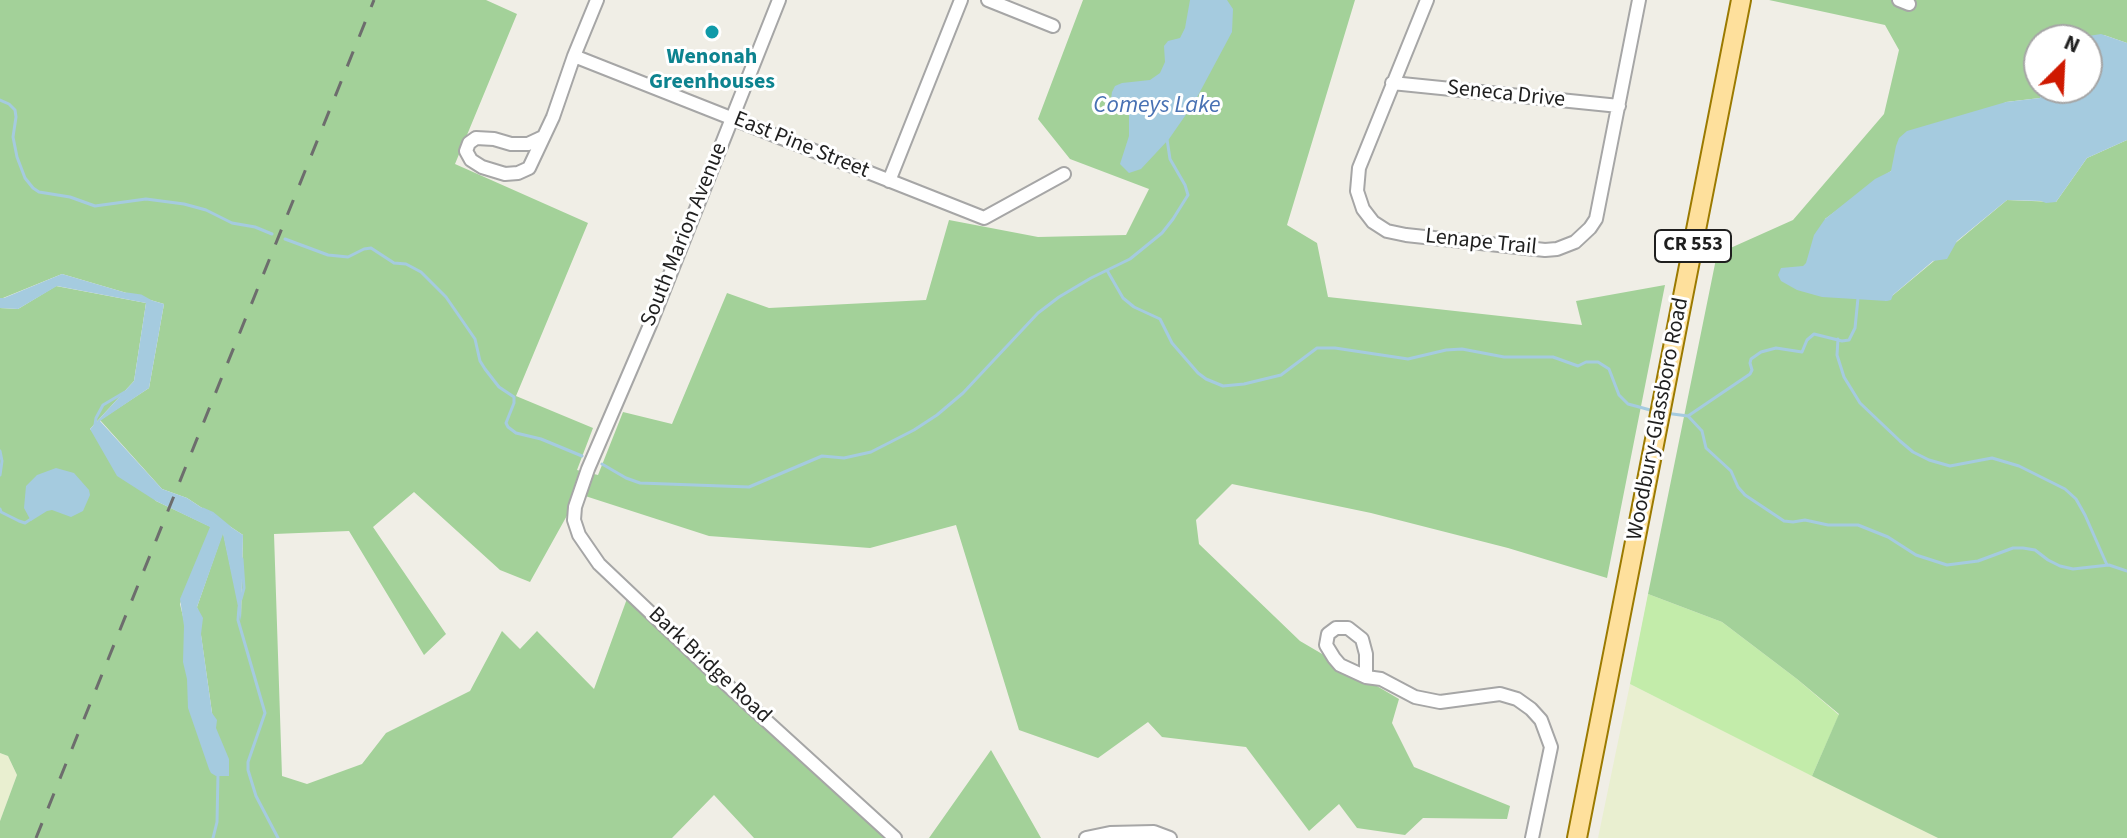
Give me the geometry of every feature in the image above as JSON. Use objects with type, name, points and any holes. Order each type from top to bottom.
[{"type":"main road","name":"Woodbury-Glassboro Road","points":[[1577,838],[1741,0]]},
{"type":"street","points":[[543,137],[528,144],[476,138],[469,143],[466,151],[471,160],[482,167],[505,174],[529,168],[553,117],[597,0]]},
{"type":"street","name":"South Marion Avenue","points":[[588,469],[650,325],[779,0]]},
{"type":"street","points":[[889,181],[961,0]]},
{"type":"street","points":[[988,0],[1053,26]]},
{"type":"street","name":"Lenape Trail","points":[[1427,0],[1359,168],[1357,191],[1363,209],[1373,222],[1387,231],[1545,250],[1575,242],[1590,228],[1599,207],[1639,0]]},
{"type":"street","name":"East Pine Street","points":[[574,56],[984,218],[1064,174]]},
{"type":"street","name":"Seneca Drive","points":[[1392,83],[1619,106]]},
{"type":"street","name":"Bark Bridge Road","points":[[588,469],[575,507],[574,520],[579,535],[599,564],[895,838]]},
{"type":"street","points":[[1366,677],[1381,679],[1415,697],[1440,702],[1500,694],[1517,699],[1531,709],[1541,720],[1551,747],[1532,838]]},
{"type":"street","points":[[1086,838],[1110,833],[1154,832],[1170,838]]},
{"type":"green space","points":[[0,0],[486,0],[517,14],[455,164],[588,223],[516,396],[593,428],[577,470],[598,475],[623,412],[672,424],[727,293],[769,308],[926,300],[949,220],[1038,237],[1126,235],[1149,189],[1070,159],[1038,119],[1083,0],[1355,0],[1287,225],[1317,243],[1328,297],[1582,325],[1576,301],[1665,285],[1607,578],[1508,548],[1371,513],[1232,484],[1196,520],[1199,544],[1300,641],[1399,699],[1392,723],[1414,767],[1510,806],[1507,819],[1423,818],[1405,835],[1357,828],[1339,804],[1309,831],[1246,747],[1162,737],[1148,722],[1098,758],[1019,730],[956,525],[870,548],[709,536],[579,494],[530,582],[500,570],[414,492],[373,527],[446,634],[424,655],[349,531],[274,534],[282,776],[307,784],[362,764],[386,733],[470,691],[502,631],[520,649],[537,631],[594,689],[628,596],[894,838],[754,838],[714,795],[672,838],[0,838],[0,821],[17,775],[8,756],[0,753],[0,308],[18,309],[56,286],[146,303],[134,381],[90,429],[156,501],[211,527],[180,604],[221,776],[197,607],[223,532],[241,616],[243,535],[187,498],[162,489],[100,420],[149,388],[164,304],[62,274],[0,298]]},
{"type":"green space","points":[[1769,0],[2127,0],[2127,43],[2103,35],[2103,24],[2023,24],[2023,100],[2006,102],[1891,171],[1825,219],[1886,301],[2007,200],[2056,202],[2087,158],[2127,140],[2127,838],[1938,838],[1812,776],[1839,714],[1722,622],[1648,594],[1717,254],[1793,220],[1884,114],[1899,50],[1885,25]]},
{"type":"green space","points":[[1648,594],[1722,622],[1839,715],[1812,776],[1630,684]]},
{"type":"green space","points":[[1630,684],[1938,838],[1598,838]]},
{"type":"green space","points":[[991,750],[1041,838],[929,838]]},
{"type":"green space","points":[[0,753],[8,756],[17,775],[0,821]]},
{"type":"water","name":"Comeys Lake","points":[[1190,0],[1227,0],[1233,9],[1232,32],[1194,103],[1169,139],[1141,169],[1129,173],[1120,164],[1129,136],[1129,113],[1124,106],[1111,99],[1112,92],[1115,86],[1122,83],[1150,80],[1160,73],[1165,62],[1164,46],[1168,41],[1180,38]]},
{"type":"water","points":[[2103,35],[2127,43],[2127,140],[2087,158],[2056,202],[2007,200],[1957,241],[1947,259],[1933,261],[1891,300],[1822,297],[1797,290],[1781,281],[1778,275],[1781,268],[1806,263],[1814,235],[1825,219],[1875,179],[1891,171],[1899,138],[1907,131],[2006,102],[2103,104]]},
{"type":"water","points":[[62,274],[164,304],[149,388],[100,421],[162,489],[187,498],[243,535],[241,621],[223,534],[197,607],[203,618],[201,634],[212,713],[229,759],[229,776],[216,776],[209,769],[188,708],[183,662],[184,626],[180,599],[210,527],[156,501],[117,476],[90,429],[134,381],[146,303],[57,286],[18,309],[0,308],[0,298]]},
{"type":"water","points":[[56,468],[74,473],[89,490],[83,511],[71,517],[52,510],[31,521],[24,508],[26,486],[37,475]]},
{"type":"waterway","points":[[0,100],[15,110],[13,137],[17,157],[25,178],[39,192],[70,197],[95,206],[146,199],[184,204],[206,210],[232,223],[272,234]]},
{"type":"waterway","points":[[602,464],[640,483],[749,487],[822,456],[844,458],[871,452],[914,430],[963,393],[1038,313],[1091,278],[1130,259],[1162,233],[1188,195],[1170,159],[1167,139]]},
{"type":"waterway","points":[[285,239],[328,255],[348,257],[371,248],[394,263],[406,264],[421,272],[446,297],[475,339],[485,369],[499,387],[514,397],[506,423],[508,427],[516,433],[541,439],[582,456]]},
{"type":"waterway","points":[[1108,272],[1123,298],[1160,319],[1172,343],[1198,373],[1223,386],[1281,375],[1317,348],[1408,359],[1462,349],[1504,357],[1553,357],[1578,366],[1598,362],[1609,369],[1619,395],[1628,404],[1654,411]]},
{"type":"waterway","points":[[127,294],[150,301]]},
{"type":"waterway","points":[[1688,416],[1750,374],[1751,359],[1761,352],[1776,348],[1802,352],[1807,340],[1814,334],[1849,340],[1855,328],[1858,298]]},
{"type":"waterway","points":[[1838,339],[1837,355],[1844,377],[1860,403],[1913,452],[1950,466],[1992,458],[2019,466],[2065,489],[2076,499],[2085,515],[2107,565]]},
{"type":"waterway","points":[[95,425],[103,405],[125,392]]},
{"type":"waterway","points":[[1665,413],[1688,416],[1702,431],[1706,448],[1731,471],[1745,495],[1784,521],[1858,525],[1888,537],[1916,555],[1947,565],[1978,561],[2013,548],[2023,548],[2035,550],[2048,560],[2073,569],[2109,565],[2127,571]]},
{"type":"waterway","points":[[0,451],[0,475]]},
{"type":"waterway","points":[[0,509],[25,523],[31,519]]},
{"type":"waterway","points":[[203,509],[229,527]]},
{"type":"waterway","points":[[241,599],[244,588],[242,559]]},
{"type":"waterway","points":[[239,607],[238,620],[265,713],[248,770],[256,796],[278,838]]},
{"type":"waterway","points":[[213,838],[217,822],[218,774]]},
{"type":"railway","points":[[36,838],[374,0]]},
{"type":"place","name":"Wenonah Greenhouses","points":[[712,32]]}]
